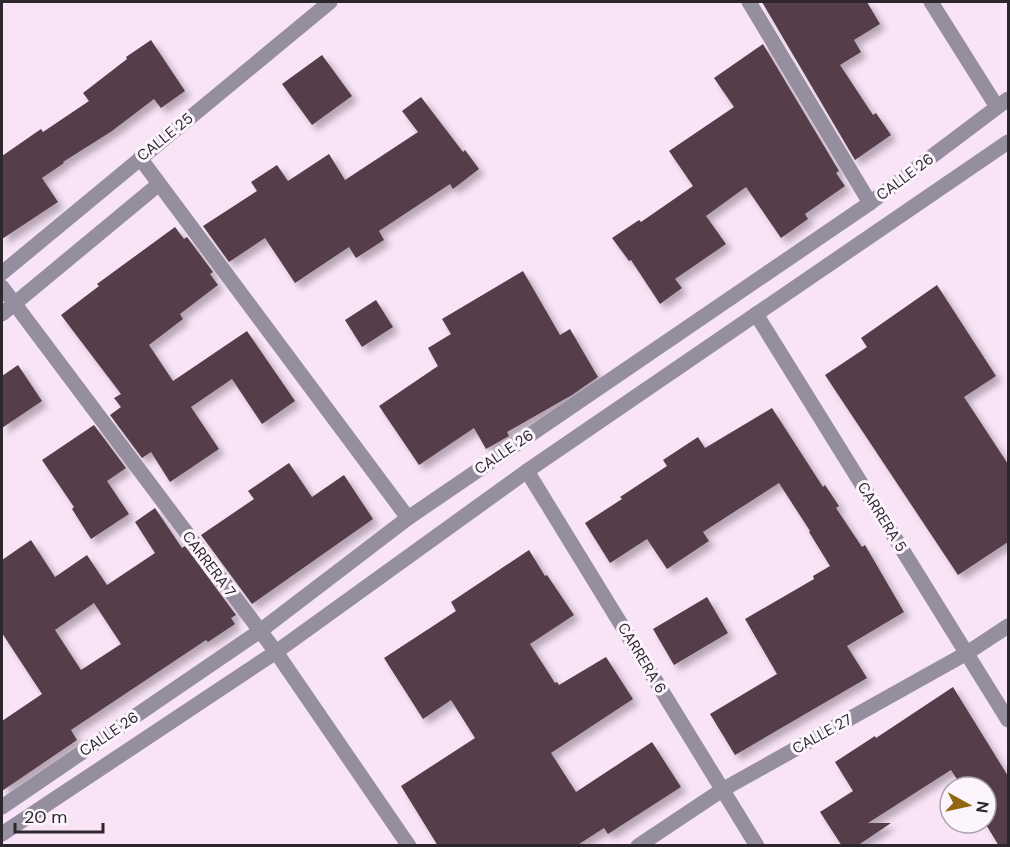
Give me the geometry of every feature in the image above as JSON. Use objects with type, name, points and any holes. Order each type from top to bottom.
[{"type":"street","name":"CALLE 25","points":[[2,273],[330,2]]},
{"type":"street","points":[[749,2],[870,203]]},
{"type":"street","points":[[931,2],[1003,103]]},
{"type":"street","name":"CALLE 26","points":[[2,807],[260,631],[408,518],[870,203],[1003,103]]},
{"type":"street","name":"CALLE 26","points":[[2,834],[276,652],[527,471],[1008,142]]},
{"type":"street","points":[[140,158],[408,518]]},
{"type":"street","points":[[8,309],[159,184]]},
{"type":"street","name":"CARRERA 7","points":[[2,287],[8,309],[276,652],[409,846]]},
{"type":"street","name":"CARRERA 5","points":[[756,314],[1008,720]]},
{"type":"street","name":"CARRERA 6","points":[[527,471],[757,846]]},
{"type":"street","name":"CALLE 27","points":[[638,846],[722,790],[967,653],[1008,626]]},
{"type":"building","points":[[762,2],[867,2],[880,24],[854,40],[861,52],[840,65],[873,115],[876,113],[891,135],[855,160]]},
{"type":"building","points":[[151,40],[185,91],[161,108],[154,99],[112,131],[42,178],[58,202],[2,239],[2,156],[41,129],[43,132],[89,101],[83,93],[127,59],[126,57]]},
{"type":"building","points":[[763,44],[839,171],[836,173],[845,186],[805,214],[808,219],[781,238],[746,187],[706,216],[726,244],[675,279],[682,288],[660,304],[631,260],[629,261],[612,238],[639,220],[641,222],[693,186],[669,151],[734,107],[714,78]]},
{"type":"building","points":[[322,55],[352,96],[312,125],[282,84]]},
{"type":"building","points":[[421,97],[479,169],[453,189],[450,184],[379,231],[384,240],[356,258],[349,247],[295,283],[265,238],[229,262],[203,226],[257,191],[251,182],[277,165],[288,181],[329,154],[345,180],[418,132],[402,111]]},
{"type":"building","points":[[175,227],[184,239],[187,237],[213,272],[210,274],[218,285],[180,314],[183,319],[149,345],[173,381],[247,331],[295,401],[262,424],[232,379],[191,407],[219,449],[170,482],[151,452],[142,458],[110,415],[121,407],[114,398],[121,394],[61,315],[99,286],[97,284]]},
{"type":"building","points":[[523,271],[560,335],[570,329],[598,377],[572,395],[507,432],[509,436],[486,449],[474,428],[419,465],[379,406],[438,366],[428,348],[451,334],[442,319]]},
{"type":"building","points":[[937,285],[996,376],[964,397],[1008,464],[1008,542],[958,575],[825,375],[867,347],[861,338]]},
{"type":"building","points":[[376,300],[393,327],[362,347],[345,320]]},
{"type":"building","points":[[18,365],[42,401],[2,428],[2,376]]},
{"type":"building","points":[[772,408],[823,487],[825,485],[839,506],[836,508],[862,547],[865,545],[904,612],[847,646],[867,678],[735,755],[710,714],[777,674],[745,619],[814,579],[813,576],[830,566],[779,483],[703,532],[709,541],[667,569],[647,539],[610,563],[585,523],[667,466],[663,460],[698,437],[705,448]]},
{"type":"building","points":[[94,425],[126,468],[107,481],[129,514],[91,539],[72,509],[74,507],[42,460]]},
{"type":"building","points":[[289,463],[312,497],[344,475],[373,519],[252,604],[201,535],[254,499],[248,491]]},
{"type":"building","points":[[155,508],[182,548],[185,546],[236,615],[231,618],[235,624],[208,642],[206,640],[71,730],[77,740],[2,791],[2,721],[42,694],[2,633],[2,560],[31,540],[55,577],[87,555],[107,585],[155,553],[135,522]],"holes":[[[94,603],[121,644],[81,670],[55,630]]]},
{"type":"building","points":[[529,550],[574,615],[530,644],[555,683],[559,685],[606,657],[633,699],[551,753],[576,792],[652,742],[681,787],[608,834],[604,828],[576,846],[438,846],[401,786],[475,738],[451,700],[423,719],[384,658],[456,611],[451,602]]},
{"type":"building","points":[[707,597],[728,633],[674,665],[653,629]]},
{"type":"building","points":[[953,687],[1008,776],[1008,846],[999,846],[992,835],[998,835],[998,775],[954,775],[951,770],[943,775],[938,775],[938,778],[868,823],[891,823],[857,846],[842,846],[820,812],[853,791],[835,762],[875,736],[876,738]]}]
